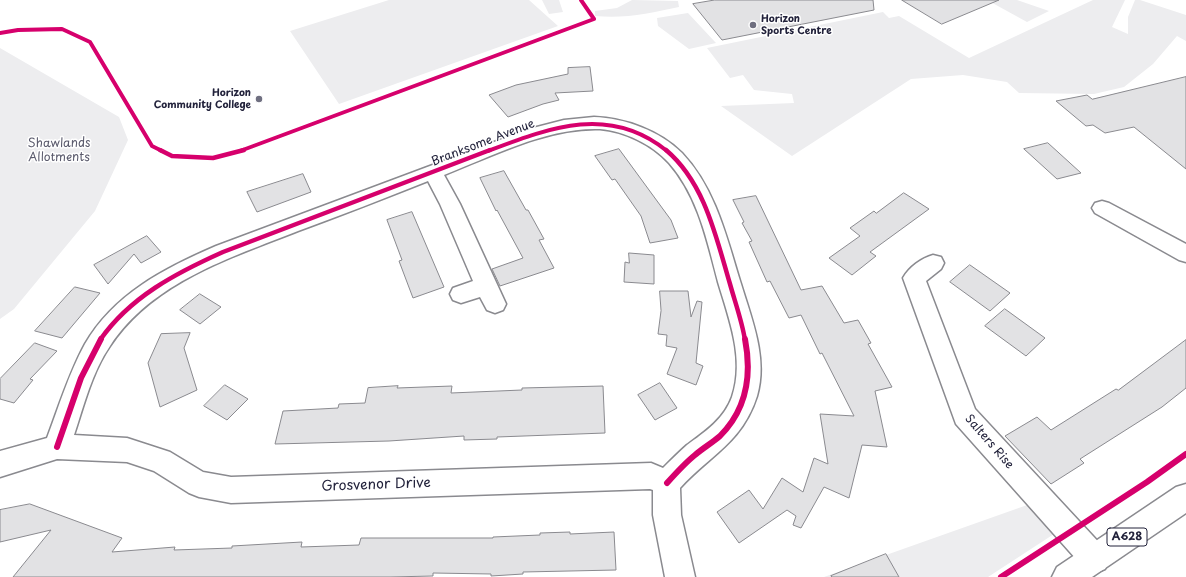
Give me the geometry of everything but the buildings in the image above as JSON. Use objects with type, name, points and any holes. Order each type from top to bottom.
[{"type":"main road","name":"Branksome Avenue","points":[[57,447],[82,376],[100,340],[120,316],[142,296],[166,279],[223,252],[535,133],[567,125],[595,123],[620,126],[642,134],[667,148],[680,163],[697,189],[713,227],[741,322],[748,361],[749,376],[741,405],[731,422],[716,440],[694,456],[667,483]]},
{"type":"main road","name":"Branksome Avenue","points":[[433,172],[444,191],[491,295],[461,294]]},
{"type":"main road","points":[[1102,208],[1186,254]]},
{"type":"main road","name":"Salters Rise","points":[[933,262],[914,278],[965,416],[1095,559]]},
{"type":"main road","name":"Grosvenor Drive","points":[[0,464],[57,447],[126,450],[161,461],[200,484],[231,490],[651,476],[667,483]]},
{"type":"main road","points":[[667,483],[667,516],[680,577]]},
{"type":"main road","name":"A628","points":[[1067,577],[1186,497]]},
{"type":"green space","points":[[389,0],[529,0],[558,26],[339,104],[290,31]]},
{"type":"green space","points":[[542,0],[559,0],[563,12],[549,14]]},
{"type":"green space","points":[[632,0],[678,1],[679,7],[627,16],[595,16],[595,11],[617,8]]},
{"type":"green space","points":[[987,0],[1017,0],[1049,11],[1027,22]]},
{"type":"green space","points":[[1093,0],[1125,0],[1112,27],[1128,34],[1128,17],[1135,0],[1140,0],[1186,15],[1186,41],[1177,36],[1153,64],[1124,87],[1094,94],[1019,93],[1007,82],[963,75],[911,79],[792,156],[721,106],[794,103],[792,94],[754,90],[743,75],[730,78],[707,48],[883,12],[889,18],[899,16],[969,58]]},
{"type":"green space","points":[[688,13],[716,43],[689,49],[658,26],[657,18]]},
{"type":"green space","name":"Shawlands Allotments","points":[[0,48],[119,117],[128,140],[95,211],[14,309],[0,319]]},
{"type":"green space","points":[[1030,504],[1054,534],[988,577],[824,577]]},
{"type":"cycle path","points":[[0,33],[18,30],[62,29],[90,42],[152,146],[172,156],[213,158],[248,149],[594,19],[581,0]]},
{"type":"cycle path","points":[[57,447],[81,378],[101,339],[126,310],[140,298],[172,277],[223,252],[535,133],[572,125],[600,123],[625,128],[657,143],[674,157],[689,175],[700,195],[717,239],[745,337],[749,364],[748,378],[744,397],[738,411],[720,436],[695,455],[667,483]]},
{"type":"cycle path","points":[[1001,577],[1147,482],[1186,454]]},
{"type":"place","name":"Horizon Sports Centre","points":[[753,25]]},
{"type":"place","name":"Horizon Community College","points":[[259,99]]}]
